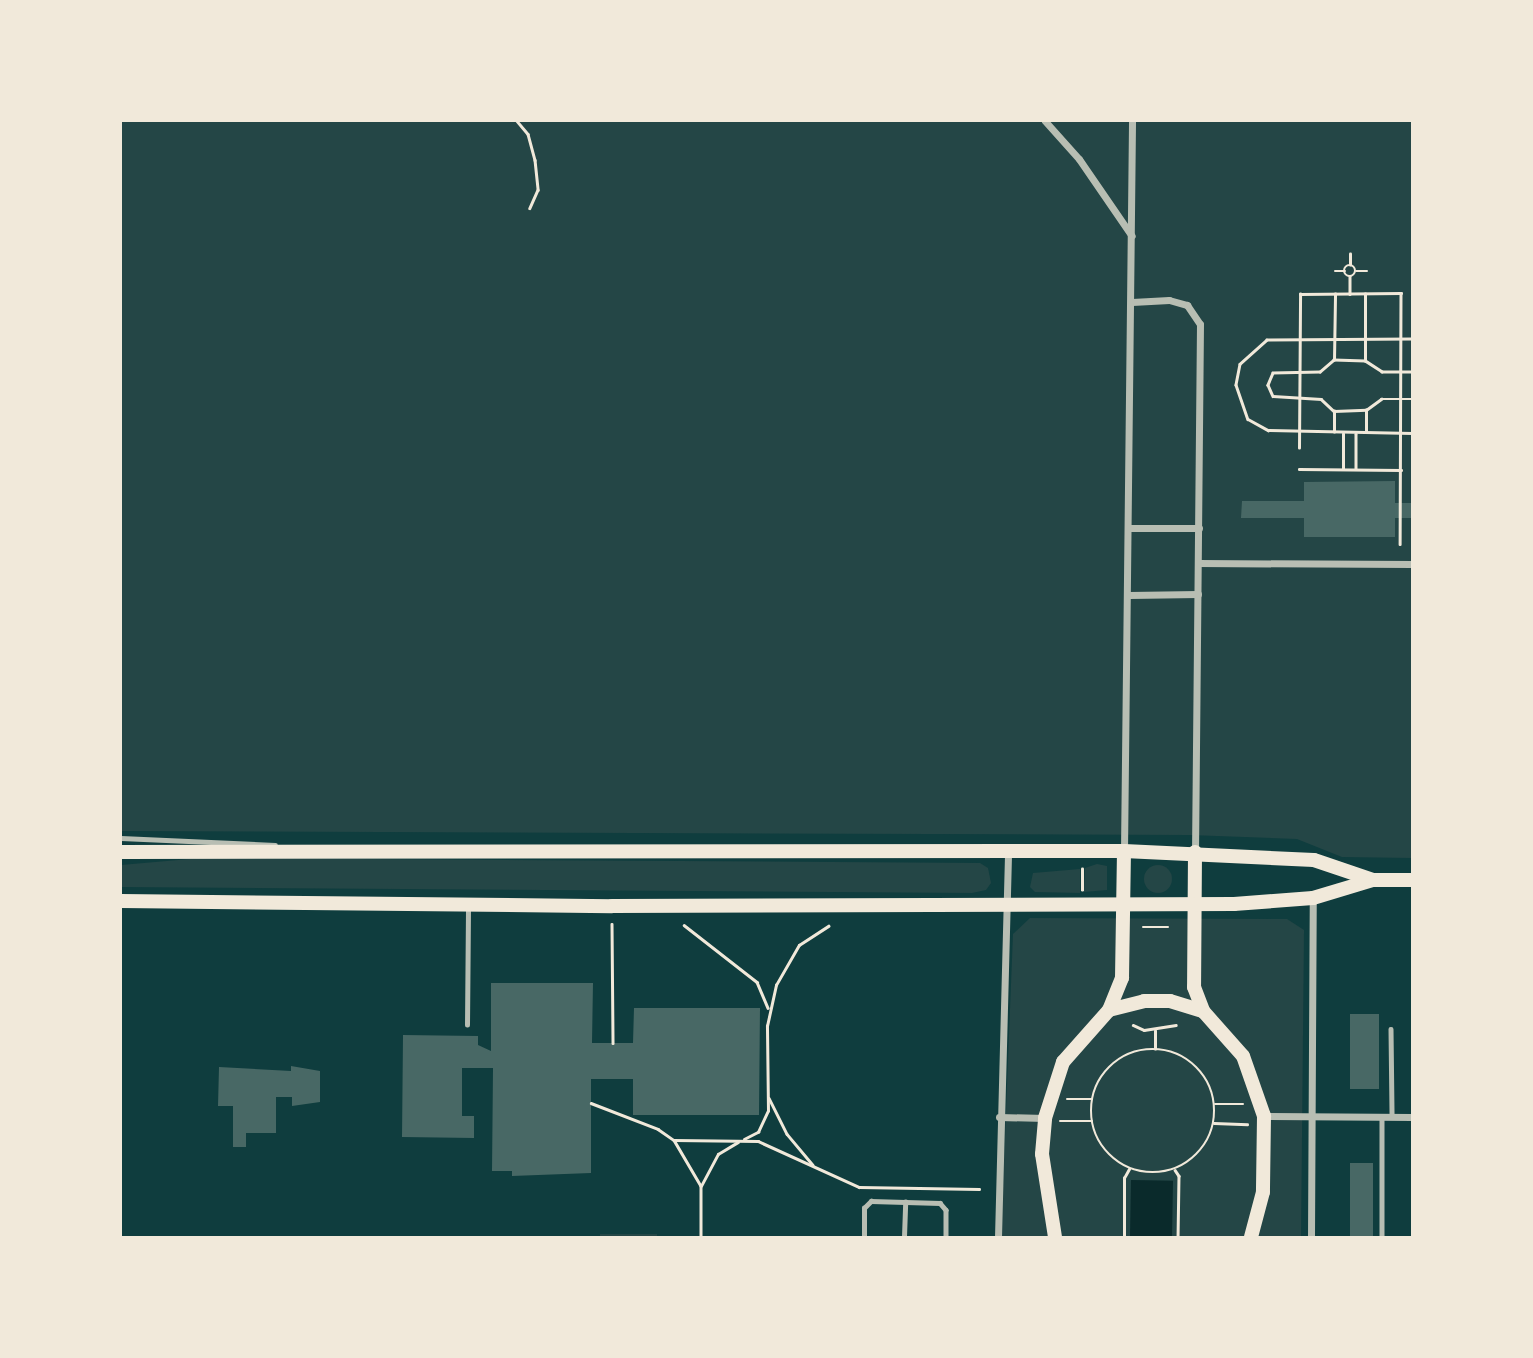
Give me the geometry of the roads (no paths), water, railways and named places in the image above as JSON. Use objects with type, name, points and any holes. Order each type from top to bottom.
[{"type":"main road","points":[[121,852],[300,849],[1124,850],[1314,860],[1373,880]]},
{"type":"main road","points":[[1055,1237],[1045,1190],[1052,1120],[1063,1062],[1109,1010],[1122,978],[1124,850]]},
{"type":"main road","points":[[1195,852],[1194,987],[1203,1011],[1243,1056],[1264,1116],[1263,1192],[1251,1237]]},
{"type":"main road","points":[[121,901],[1006,907],[1124,901],[1194,902],[1313,898],[1373,880],[1412,880]]},
{"type":"main road","points":[[1109,1010],[1144,1001],[1170,1002],[1203,1011]]},
{"type":"street","points":[[1045,121],[1079,159],[1132,236]]},
{"type":"street","points":[[1124,850],[1129,595],[1132,121]]},
{"type":"street","points":[[1132,302],[1169,300],[1187,305],[1200,324],[1195,852]]},
{"type":"street","points":[[1129,528],[1199,528]]},
{"type":"street","points":[[1198,563],[1412,564]]},
{"type":"street","points":[[1129,595],[1198,594]]},
{"type":"street","points":[[998,1237],[1008,849]]},
{"type":"street","points":[[1311,1237],[1314,1116],[1313,898]]},
{"type":"street","points":[[1264,1116],[1412,1117]]},
{"type":"street","points":[[999,1117],[1052,1120]]},
{"type":"lane","points":[[121,838],[228,840],[300,849]]},
{"type":"lane","points":[[467,1025],[468,903]]},
{"type":"lane","points":[[1391,1029],[1392,1116]]},
{"type":"lane","points":[[1382,1116],[1382,1237]]},
{"type":"lane","points":[[864,1237],[867,1204],[905,1202],[944,1205],[946,1237]]},
{"type":"lane","points":[[904,1237],[905,1202]]}]
